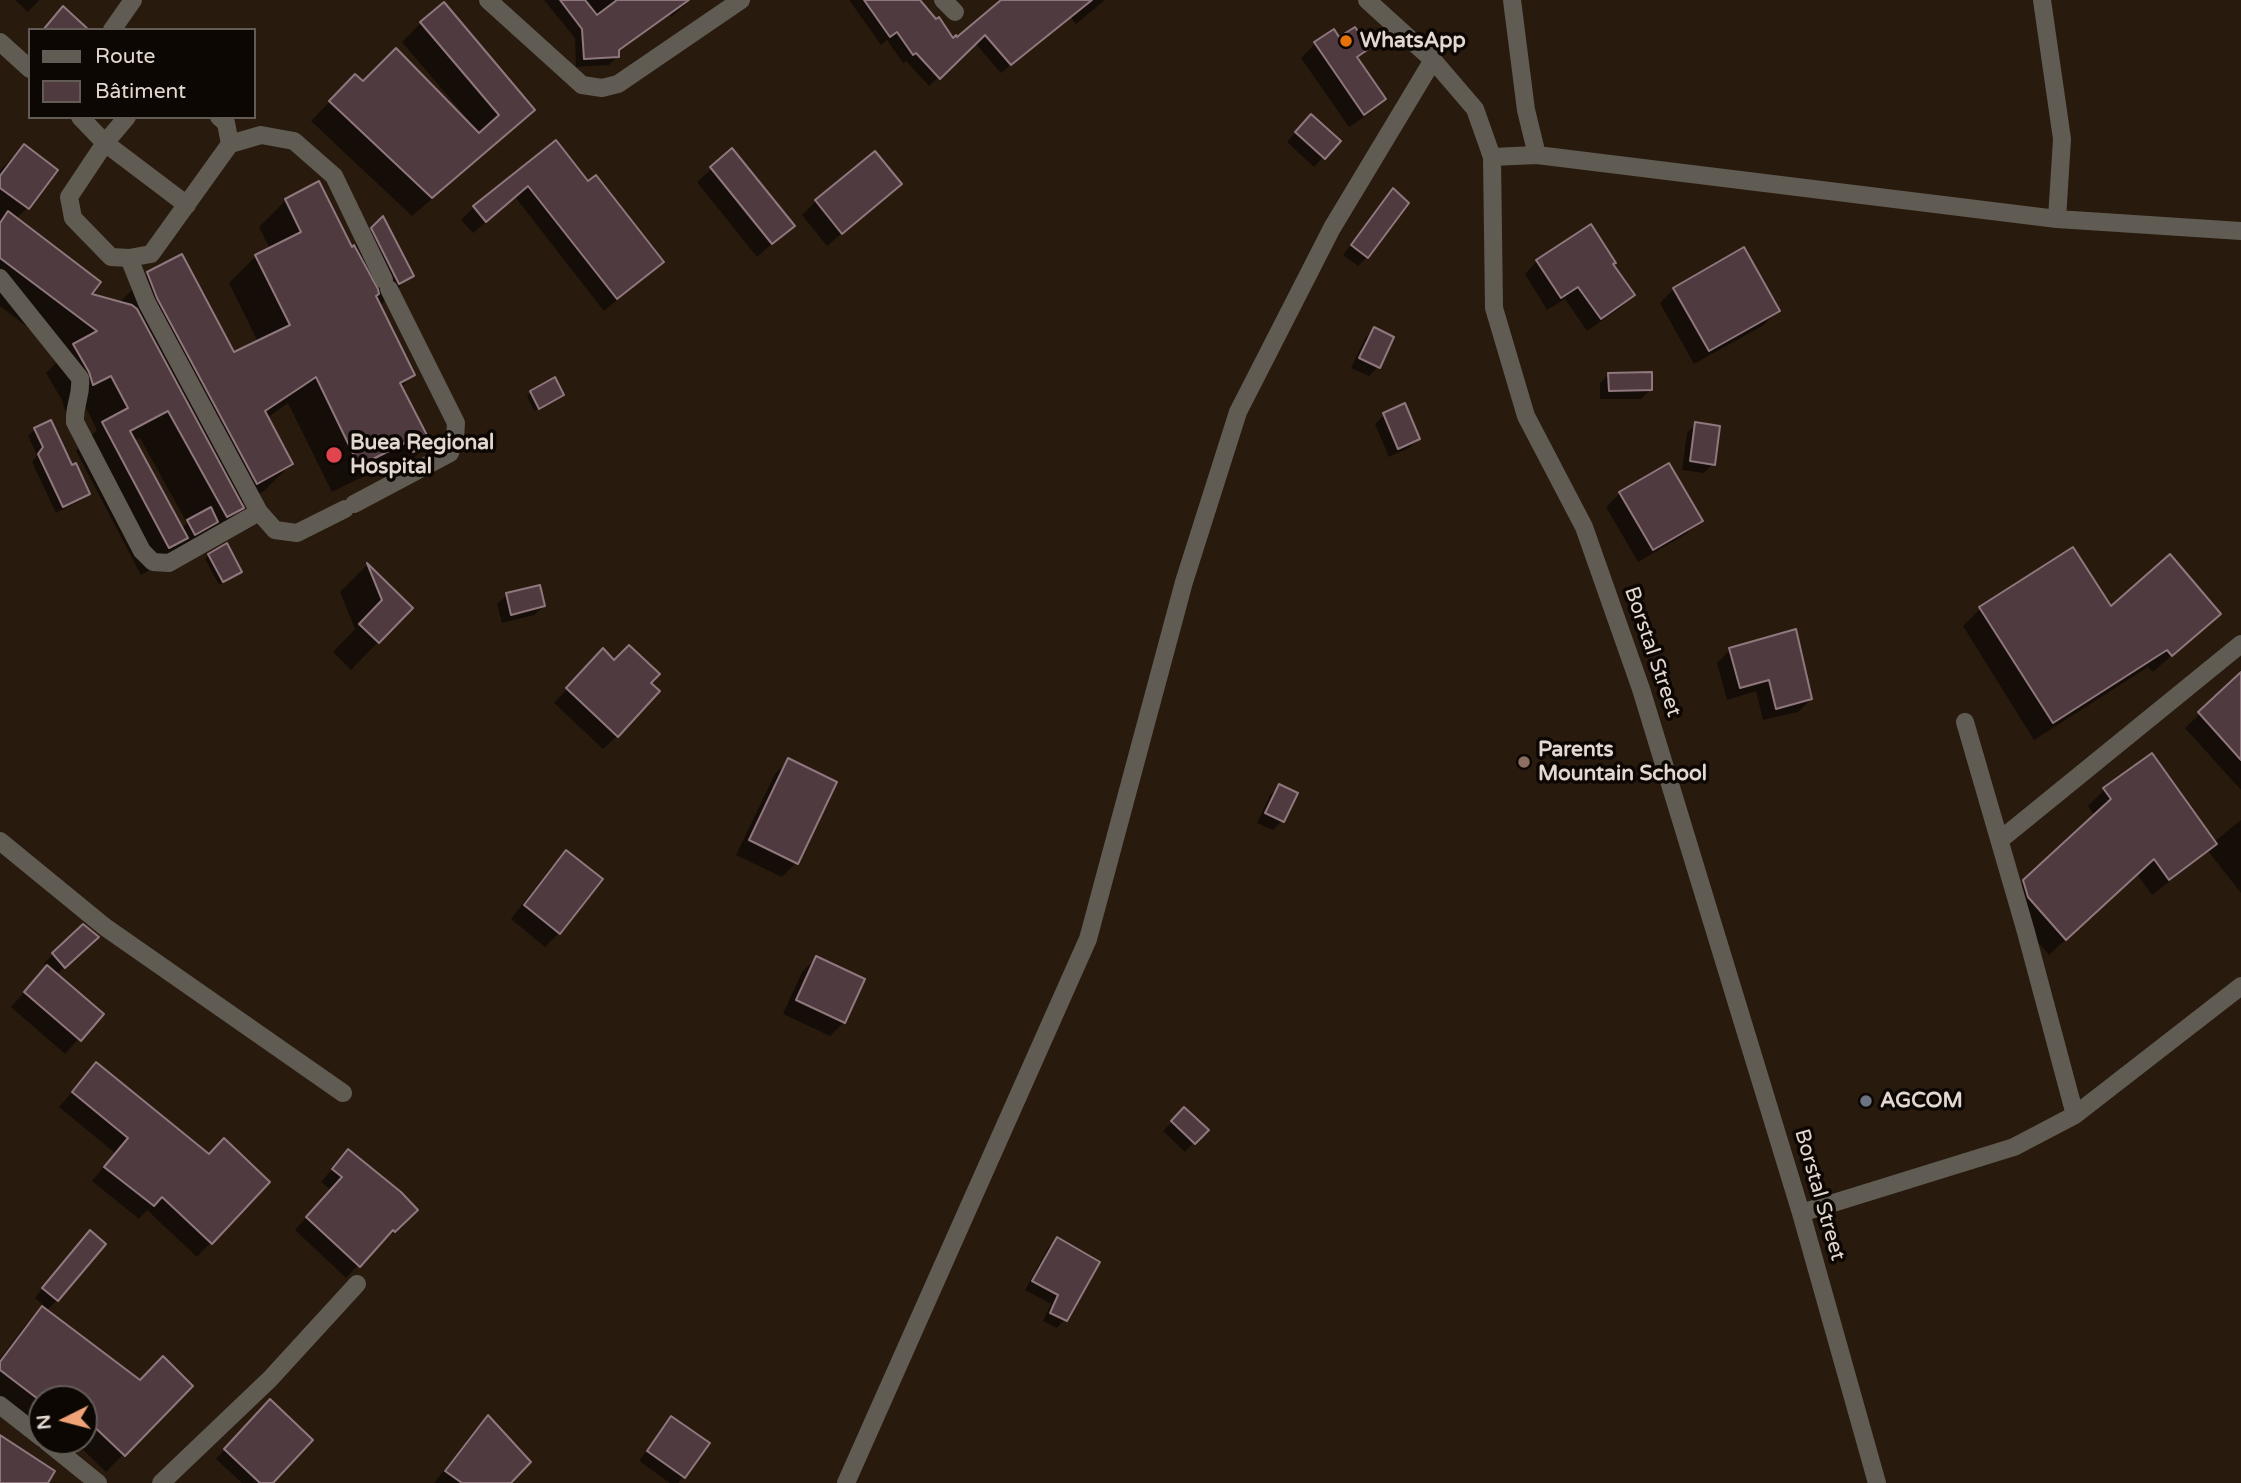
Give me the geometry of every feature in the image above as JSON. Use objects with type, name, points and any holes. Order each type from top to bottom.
[{"type":"street","points":[[113,28],[133,0]]},
{"type":"street","points":[[488,0],[582,85],[601,88],[618,85],[741,0]]},
{"type":"street","name":"Borstal Street","points":[[1367,0],[1433,61],[1475,108],[1492,157],[1494,308],[1526,416],[1584,527],[1642,689],[1801,1213],[1877,1483]]},
{"type":"street","points":[[1512,0],[1526,110],[1537,155]]},
{"type":"street","points":[[2042,0],[2062,139],[2057,219]]},
{"type":"street","points":[[0,42],[28,67]]},
{"type":"street","points":[[846,1483],[1088,939],[1184,582],[1238,412],[1332,228],[1433,61]]},
{"type":"street","points":[[82,119],[105,143],[187,205]]},
{"type":"street","points":[[125,119],[105,143],[69,197],[73,219],[111,257],[129,258],[151,254],[229,144],[261,135],[294,141],[334,176],[456,423],[455,439],[450,453],[297,533],[275,530],[259,512],[147,303],[129,258]]},
{"type":"street","points":[[221,119],[226,123],[229,144]]},
{"type":"street","points":[[1492,157],[1537,155],[2057,219],[2241,231]]},
{"type":"street","points":[[0,278],[80,378],[82,394],[74,409],[75,422],[142,551],[153,562],[169,563],[259,512]]},
{"type":"street","points":[[2000,840],[2241,644]]},
{"type":"street","points":[[1965,722],[2075,1115]]},
{"type":"street","points":[[0,841],[105,927],[343,1093]]},
{"type":"street","points":[[1801,1213],[2014,1147],[2075,1115],[2241,986]]},
{"type":"street","points":[[162,1483],[270,1379],[357,1284]]},
{"type":"street","points":[[0,1405],[28,1427]]},
{"type":"street","points":[[63,1455],[98,1483]]},
{"type":"building","points":[[560,0],[585,0],[597,15],[617,0],[689,0],[619,50],[619,57],[584,59],[582,29]]},
{"type":"building","points":[[864,0],[920,0],[936,19],[939,17],[953,38],[1001,0],[1092,0],[1011,65],[985,35],[940,79],[916,53],[913,55],[897,32],[890,37]]},
{"type":"building","points":[[444,2],[535,110],[432,198],[329,101],[355,74],[363,81],[396,48],[479,133],[499,115],[420,22]]},
{"type":"building","points":[[63,6],[87,28],[45,28]]},
{"type":"building","points":[[1355,27],[1370,48],[1357,57],[1386,99],[1364,115],[1314,42],[1334,29],[1339,37]]},
{"type":"building","points":[[1311,114],[1341,141],[1325,159],[1295,132]]},
{"type":"building","points":[[556,140],[588,181],[596,175],[664,262],[617,299],[528,186],[486,222],[473,206]]},
{"type":"building","points":[[24,144],[58,170],[29,209],[0,188],[0,176]]},
{"type":"building","points":[[732,148],[795,226],[772,244],[710,167]]},
{"type":"building","points":[[875,151],[902,184],[842,234],[815,200]]},
{"type":"building","points":[[319,181],[352,247],[354,245],[378,289],[379,294],[376,296],[415,375],[400,383],[431,443],[413,452],[407,442],[359,466],[316,377],[265,411],[293,464],[257,484],[157,298],[147,272],[182,254],[234,352],[290,325],[255,255],[301,232],[285,199]]},
{"type":"building","points":[[1393,188],[1409,203],[1368,258],[1351,245]]},
{"type":"building","points":[[8,211],[101,282],[92,294],[132,305],[137,309],[244,508],[227,517],[168,411],[130,431],[188,538],[169,548],[102,422],[128,408],[111,376],[93,385],[89,372],[73,344],[97,331],[0,258],[0,223]]},
{"type":"building","points":[[383,216],[414,276],[399,284],[371,228]]},
{"type":"building","points":[[1591,224],[1616,263],[1613,264],[1635,295],[1601,319],[1578,287],[1561,298],[1536,260]]},
{"type":"building","points":[[1744,247],[1780,311],[1709,351],[1673,288]]},
{"type":"building","points":[[1374,327],[1394,337],[1380,368],[1359,358]]},
{"type":"building","points":[[1652,372],[1652,390],[1609,391],[1608,373]]},
{"type":"building","points":[[555,377],[564,395],[539,409],[530,391]]},
{"type":"building","points":[[1405,403],[1420,439],[1398,449],[1383,413]]},
{"type":"building","points":[[51,420],[72,465],[76,463],[90,494],[63,507],[38,454],[43,447],[34,428]]},
{"type":"building","points":[[1695,422],[1720,426],[1715,465],[1690,461]]},
{"type":"building","points":[[1669,463],[1703,521],[1653,550],[1619,492]]},
{"type":"building","points":[[211,507],[218,522],[195,535],[187,520]]},
{"type":"building","points":[[227,543],[242,572],[223,582],[208,554]]},
{"type":"building","points":[[2073,547],[2111,606],[2170,554],[2221,614],[2172,656],[2167,650],[2053,723],[1979,607]]},
{"type":"building","points":[[367,563],[413,608],[379,643],[359,624],[382,600]]},
{"type":"building","points":[[540,585],[545,606],[511,615],[506,593]]},
{"type":"building","points":[[1796,629],[1812,699],[1776,709],[1769,680],[1740,688],[1729,648]]},
{"type":"building","points":[[629,645],[660,674],[651,683],[660,691],[618,737],[566,688],[603,648],[614,660]]},
{"type":"building","points":[[2241,672],[2241,760],[2198,712]]},
{"type":"building","points":[[2152,753],[2217,844],[2169,880],[2154,859],[2066,940],[2028,897],[2023,880],[2111,799],[2103,788]]},
{"type":"building","points":[[788,758],[837,782],[798,864],[749,840]]},
{"type":"building","points":[[1279,784],[1298,793],[1284,822],[1265,813]]},
{"type":"building","points":[[566,850],[603,879],[560,934],[524,905]]},
{"type":"building","points":[[83,924],[99,937],[65,968],[52,953]]},
{"type":"building","points":[[816,956],[865,979],[845,1023],[796,1000]]},
{"type":"building","points":[[47,965],[104,1014],[81,1041],[24,992]]},
{"type":"building","points":[[96,1062],[209,1154],[224,1138],[270,1182],[212,1244],[162,1197],[154,1206],[104,1167],[128,1138],[72,1092]]},
{"type":"building","points":[[1184,1107],[1209,1130],[1195,1144],[1171,1121]]},
{"type":"building","points":[[348,1149],[401,1192],[418,1210],[395,1232],[393,1230],[360,1267],[306,1217],[342,1177],[332,1169]]},
{"type":"building","points":[[90,1230],[106,1244],[58,1301],[42,1288]]},
{"type":"building","points":[[1057,1237],[1100,1262],[1067,1321],[1050,1313],[1058,1295],[1032,1281]]},
{"type":"building","points":[[42,1306],[140,1380],[163,1356],[193,1386],[125,1456],[98,1430],[98,1385],[28,1385],[28,1391],[0,1370],[0,1362]]},
{"type":"building","points":[[270,1399],[313,1440],[273,1483],[260,1483],[224,1449]]},
{"type":"building","points":[[488,1415],[531,1462],[511,1483],[462,1483],[445,1471]]},
{"type":"building","points":[[671,1416],[710,1443],[685,1478],[647,1451]]},
{"type":"building","points":[[0,1435],[55,1471],[48,1483],[0,1483]]},
{"type":"place","name":"WhatsApp","points":[[1346,41]]},
{"type":"place","name":"Buea Regional Hospital","points":[[334,455]]},
{"type":"place","name":"Parents Mountain School","points":[[1524,762]]},
{"type":"place","name":"AGCOM","points":[[1866,1101]]}]
